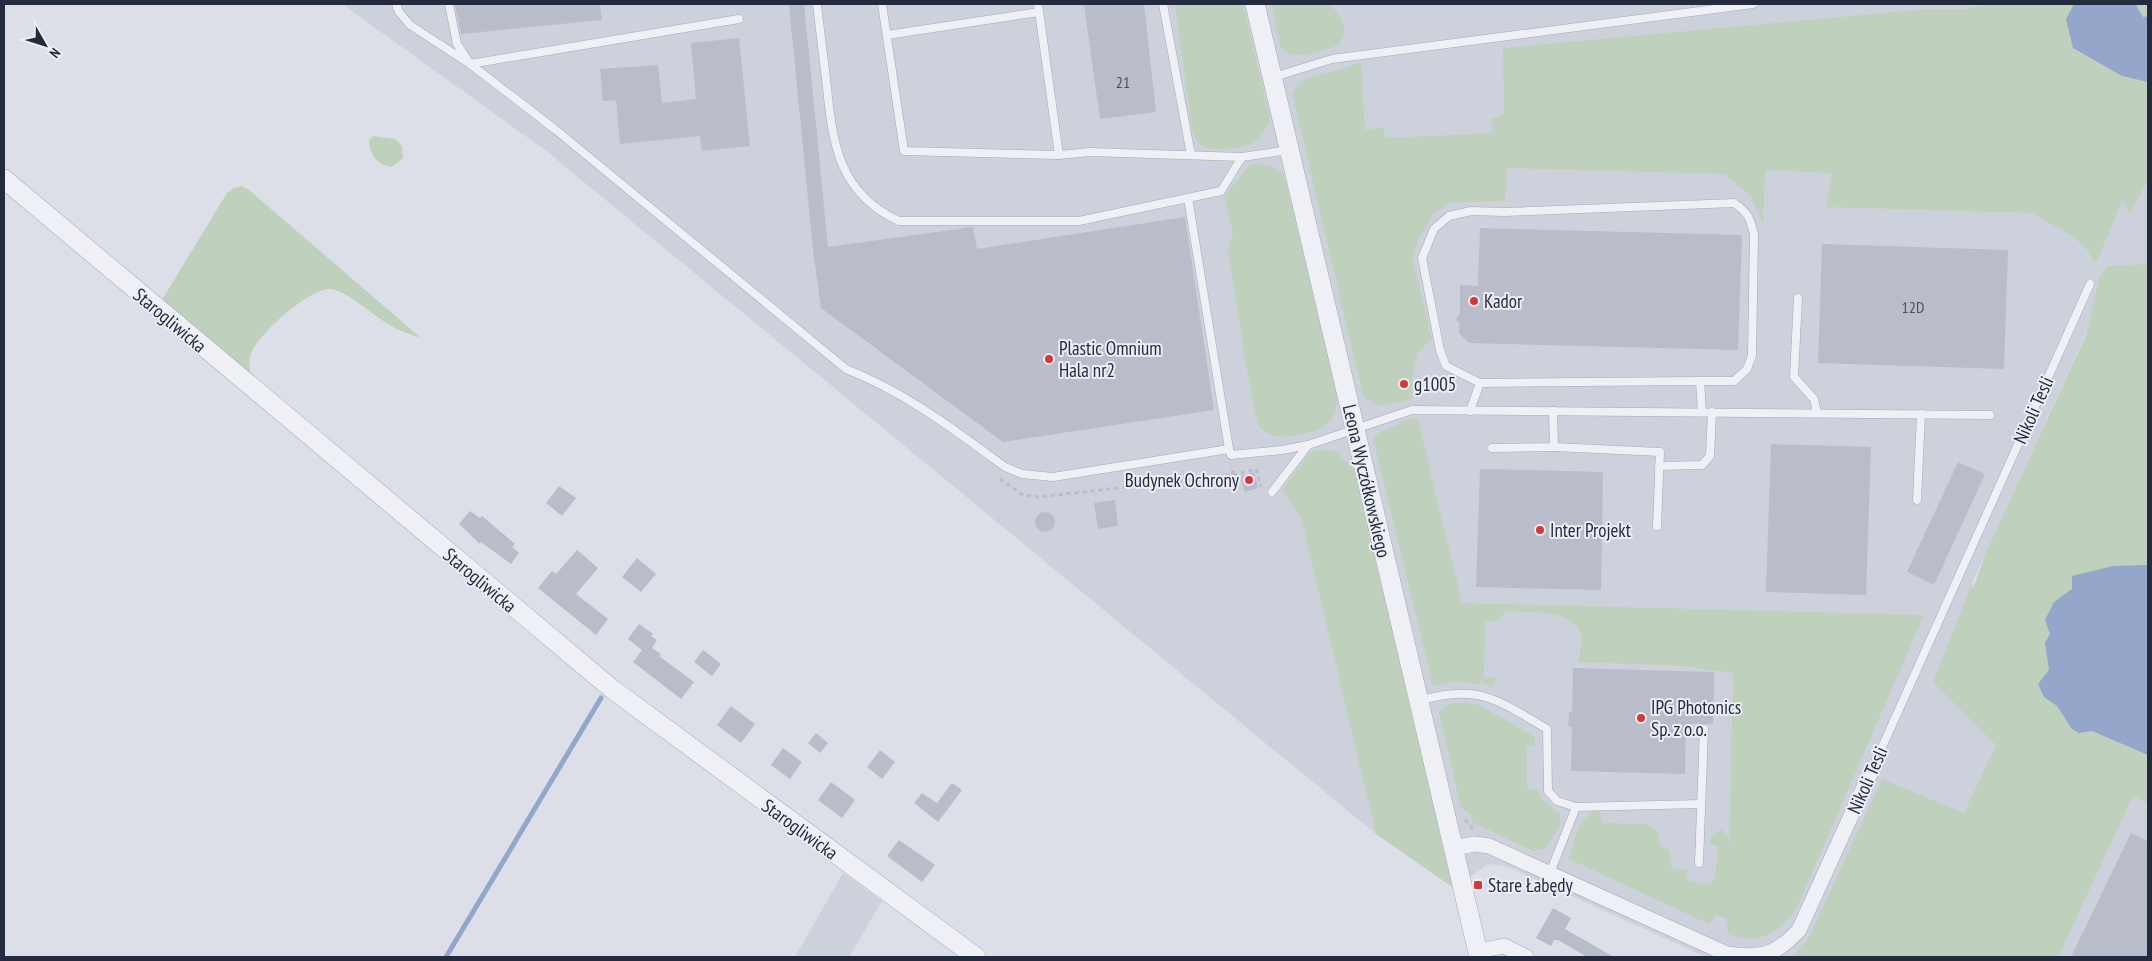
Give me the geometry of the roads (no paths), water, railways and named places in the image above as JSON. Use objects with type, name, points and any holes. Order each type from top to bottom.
[{"type":"street","name":"Leona Wyczółkowskiego","points":[[1255,4],[1479,954]]},
{"type":"street","name":"Starogliwicka","points":[[4,179],[612,689],[976,957]]},
{"type":"street","name":"Nikoli Tesli","points":[[1453,848],[1475,844],[1489,846],[1728,954],[1746,957],[1766,955],[1784,946],[1799,930],[1870,774]]},
{"type":"street","points":[[1479,954],[1504,946],[1526,957]]},
{"type":"lane","points":[[396,4],[399,12],[410,25],[470,64],[556,130],[846,369],[871,379],[916,404],[1005,467],[1022,474],[1053,477],[1229,449]]},
{"type":"lane","points":[[449,4],[457,44],[470,64]]},
{"type":"lane","points":[[817,4],[832,132],[838,158],[847,176],[861,195],[884,214],[899,221],[916,222],[963,219],[1079,221],[1222,190],[1242,157]]},
{"type":"lane","points":[[882,4],[904,151],[1058,155],[1090,152],[1242,157],[1288,150]]},
{"type":"lane","points":[[1164,4],[1191,155]]},
{"type":"lane","points":[[1272,78],[1332,58],[1753,4]]},
{"type":"lane","points":[[887,35],[1039,8],[1058,155]]},
{"type":"lane","points":[[470,64],[739,19]]},
{"type":"lane","points":[[1188,198],[1231,455],[1308,445],[1412,410],[1990,414]]},
{"type":"lane","points":[[1734,203],[1744,209],[1750,219],[1754,236],[1752,356],[1747,369],[1734,381],[1700,382],[1480,383],[1446,366],[1440,350],[1422,258],[1434,229],[1449,216],[1472,211],[1504,212],[1734,203]]},
{"type":"lane","name":"Nikoli Tesli","points":[[1870,774],[2090,284]]},
{"type":"lane","points":[[1798,298],[1794,378],[1814,399],[1817,413]]},
{"type":"lane","points":[[1700,382],[1702,412]]},
{"type":"lane","points":[[1470,411],[1480,383]]},
{"type":"lane","points":[[1553,411],[1554,447]]},
{"type":"lane","points":[[1659,466],[1702,465],[1710,456],[1712,412]]},
{"type":"lane","points":[[1917,500],[1921,414]]},
{"type":"lane","points":[[1272,492],[1308,445]]},
{"type":"lane","points":[[1492,448],[1554,447],[1660,452],[1657,526]]},
{"type":"lane","points":[[1419,701],[1456,694],[1483,694],[1547,729],[1548,792],[1557,801],[1576,806],[1701,804]]},
{"type":"lane","points":[[1700,863],[1704,729]]},
{"type":"lane","points":[[1550,873],[1576,806]]},
{"type":"water","points":[[2074,4],[2138,4],[2136,5],[2143,17],[2148,16],[2148,82],[2122,76],[2073,48],[2066,19]]},
{"type":"water","points":[[2148,563],[2148,755],[2092,731],[2079,733],[2072,729],[2057,706],[2044,697],[2038,684],[2049,670],[2045,643],[2050,634],[2045,620],[2054,602],[2072,589],[2072,576],[2113,566],[2147,565]]},
{"type":"waterway","points":[[446,957],[601,698]]},
{"type":"place","name":"Kador","points":[[1474,301]]},
{"type":"place","name":"Plastic Omnium Hala nr2","points":[[1049,359]]},
{"type":"place","name":"g1005","points":[[1404,384]]},
{"type":"place","name":"Budynek Ochrony","points":[[1249,480]]},
{"type":"place","name":"Inter Projekt","points":[[1540,530]]},
{"type":"place","name":"IPG Photonics Sp. z o.o.","points":[[1641,718]]},
{"type":"place","name":"Stare Łabędy","points":[[1478,885]]}]
